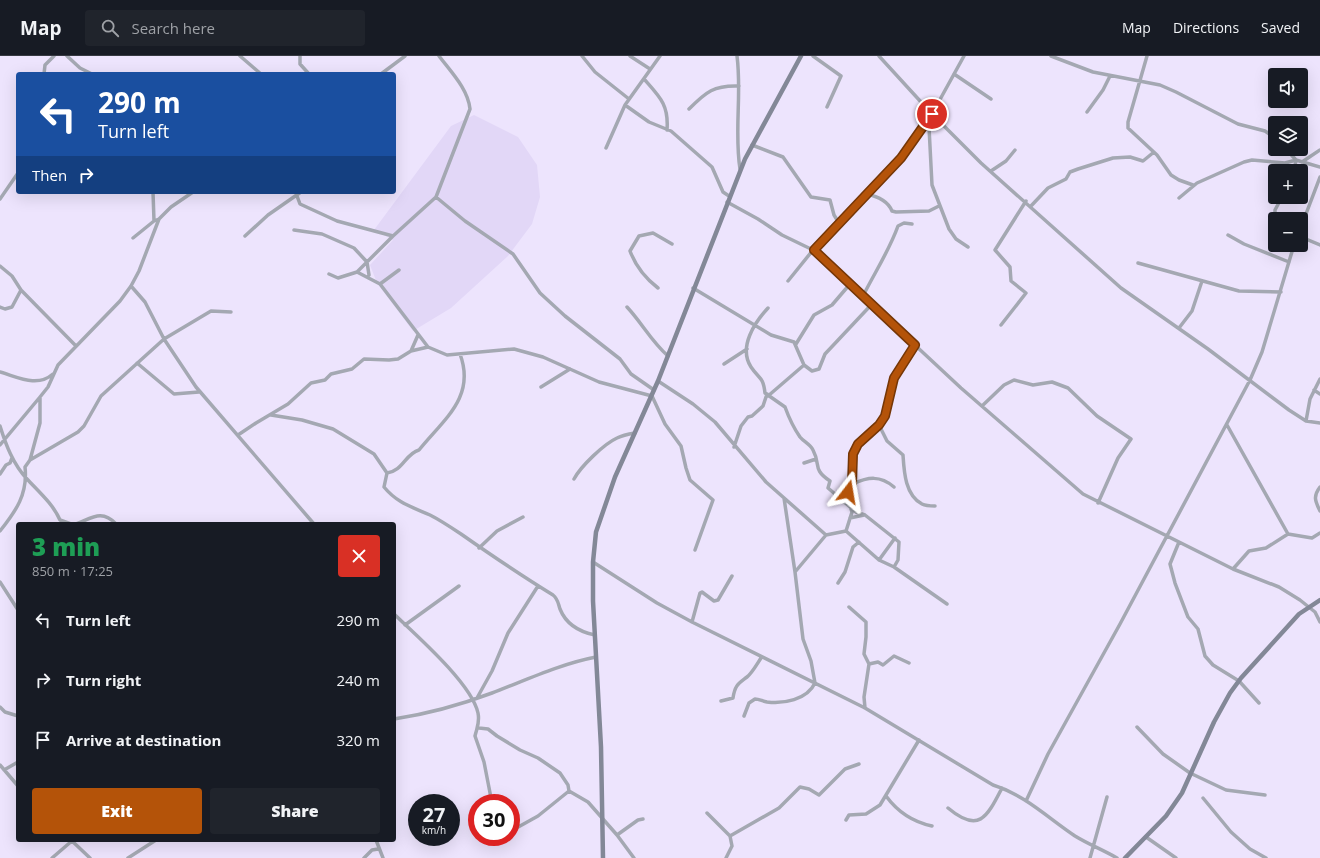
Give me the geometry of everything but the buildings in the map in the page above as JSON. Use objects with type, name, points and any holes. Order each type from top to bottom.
[{"type":"main road","points":[[602,858],[603,818],[593,562],[596,532],[615,477],[652,396],[740,169],[801,56]]},
{"type":"main road","points":[[1125,858],[1166,816],[1182,793],[1190,773],[1201,754],[1214,722],[1239,681],[1272,642],[1308,607],[1320,600]]},
{"type":"street","points":[[44,72],[45,65],[54,56]]},
{"type":"street","points":[[67,56],[80,68],[88,72]]},
{"type":"street","points":[[240,56],[259,72]]},
{"type":"street","points":[[300,56],[300,64],[307,72]]},
{"type":"street","points":[[384,72],[405,56]]},
{"type":"street","points":[[329,274],[338,278],[357,272],[393,236],[436,197],[470,109],[469,101],[461,87],[439,56]]},
{"type":"street","points":[[582,56],[596,72],[629,99]]},
{"type":"street","points":[[630,56],[650,69]]},
{"type":"street","points":[[606,148],[625,105],[660,56]]},
{"type":"street","points":[[737,56],[739,86],[737,146],[740,169]]},
{"type":"street","points":[[813,56],[841,76],[827,108]]},
{"type":"street","points":[[879,56],[932,114],[991,171],[1121,288],[1250,380],[1268,396],[1306,421],[1320,423]]},
{"type":"street","points":[[788,282],[814,250],[901,158],[932,114],[964,56]]},
{"type":"street","points":[[1051,56],[1093,72],[1141,80],[1176,92],[1238,124],[1268,133]]},
{"type":"street","points":[[1147,56],[1128,122],[1128,128],[1154,152],[1171,175],[1179,180],[1193,185]]},
{"type":"street","points":[[954,74],[992,99]]},
{"type":"street","points":[[1087,112],[1103,90],[1110,76]]},
{"type":"street","points":[[644,80],[656,92],[666,109],[667,130]]},
{"type":"street","points":[[689,108],[705,93],[719,86],[739,86]]},
{"type":"street","points":[[625,105],[649,122],[671,132],[712,167],[723,192],[729,196]]},
{"type":"street","points":[[932,114],[929,127],[932,185],[949,230],[956,239],[968,247]]},
{"type":"street","points":[[752,145],[783,158],[811,197],[830,200],[834,215],[839,223]]},
{"type":"street","points":[[991,171],[1006,161],[1015,150]]},
{"type":"street","points":[[1302,162],[1320,150]]},
{"type":"street","points":[[1031,206],[1048,188],[1066,178],[1070,172],[1113,158],[1130,157],[1143,161],[1147,156],[1154,152]]},
{"type":"street","points":[[1292,156],[1296,160],[1320,167]]},
{"type":"street","points":[[1295,164],[1296,160]]},
{"type":"street","points":[[1179,198],[1193,185],[1248,161],[1285,163],[1296,160]]},
{"type":"street","points":[[0,199],[16,176]]},
{"type":"street","points":[[1307,212],[1320,176]]},
{"type":"street","points":[[153,194],[154,221]]},
{"type":"street","points":[[134,238],[154,221],[159,219],[171,207],[190,194]]},
{"type":"street","points":[[866,194],[879,197],[890,206],[892,211],[896,212],[929,211],[939,206]]},
{"type":"street","points":[[245,236],[268,215],[297,196],[300,204],[337,221],[393,236]]},
{"type":"street","points":[[436,197],[465,221],[513,254],[540,293],[565,316],[620,359],[632,374],[654,390]]},
{"type":"street","points":[[1000,325],[1026,293],[1011,281],[1010,267],[995,250],[1026,201]]},
{"type":"street","points":[[727,202],[758,218],[782,235],[814,250],[982,406],[1083,494],[1098,503],[1166,534],[1233,569],[1279,587],[1315,612],[1320,622]]},
{"type":"street","points":[[0,445],[48,387],[58,365],[120,301],[131,286],[139,271],[159,219]]},
{"type":"street","points":[[863,296],[887,255],[898,226],[904,223],[912,224]]},
{"type":"street","points":[[294,230],[324,235],[354,248],[367,262],[369,275]]},
{"type":"street","points":[[658,288],[646,278],[636,265],[630,252],[639,236],[653,233],[672,244]]},
{"type":"street","points":[[1228,235],[1244,244],[1289,262]]},
{"type":"street","points":[[1308,240],[1320,245]]},
{"type":"street","points":[[1026,801],[1048,754],[1120,624],[1166,534],[1227,425],[1250,380],[1262,352],[1292,252]]},
{"type":"street","points":[[1138,264],[1239,291],[1281,292]]},
{"type":"street","points":[[0,266],[12,276],[21,290],[76,346]]},
{"type":"street","points":[[380,284],[399,270]]},
{"type":"street","points":[[357,272],[380,284],[428,347],[447,355],[514,350],[543,357],[600,382],[652,396],[665,424],[681,446],[690,480],[713,500],[694,550]]},
{"type":"street","points":[[1178,328],[1192,311],[1202,281]]},
{"type":"street","points":[[796,344],[814,315],[832,305],[850,284]]},
{"type":"street","points":[[131,286],[145,302],[164,339],[199,392],[238,435],[272,478],[312,522]]},
{"type":"street","points":[[694,288],[771,334],[796,344],[804,365],[812,371],[819,369],[825,354],[872,304]]},
{"type":"street","points":[[0,307],[5,309],[12,307],[21,290]]},
{"type":"street","points":[[627,307],[640,323],[650,339],[668,356]]},
{"type":"street","points":[[768,308],[755,324],[747,349],[749,363],[762,377],[767,395],[785,407],[789,421],[801,438],[811,446],[816,459],[818,471],[830,481],[828,488],[856,512],[865,515],[895,538],[899,543],[898,560],[894,568]]},
{"type":"street","points":[[30,460],[78,432],[84,426],[101,396],[164,339],[211,311],[231,312]]},
{"type":"street","points":[[411,351],[418,335]]},
{"type":"street","points":[[846,503],[852,484],[853,454],[858,444],[879,425],[885,416],[894,378],[915,345]]},
{"type":"street","points":[[238,435],[256,422],[271,415],[288,404],[311,383],[325,380],[331,374],[352,369],[364,359],[389,360],[398,358],[411,351],[428,347]]},
{"type":"street","points":[[724,364],[747,349]]},
{"type":"street","points":[[387,473],[398,469],[410,454],[419,450],[460,400],[464,387],[465,367],[460,354]]},
{"type":"street","points":[[137,362],[174,394],[199,392]]},
{"type":"street","points":[[734,447],[741,426],[748,417],[752,416],[763,406],[767,395],[804,365]]},
{"type":"street","points":[[541,387],[570,369]]},
{"type":"street","points":[[0,372],[16,377],[20,380],[35,381],[48,378],[54,373]]},
{"type":"street","points":[[1306,421],[1310,399],[1320,379]]},
{"type":"street","points":[[982,406],[1004,384],[1014,380],[1033,385],[1052,382],[1068,388],[1097,416],[1131,439],[1118,458],[1098,503]]},
{"type":"street","points":[[658,381],[706,414],[715,422],[734,447],[766,482],[826,535]]},
{"type":"street","points":[[1314,390],[1320,394]]},
{"type":"street","points":[[0,531],[22,500],[26,478],[25,467],[30,460],[40,423],[40,397]]},
{"type":"street","points":[[271,415],[302,420],[333,429],[374,454],[387,473],[384,487],[396,500],[432,516],[557,598],[565,619],[580,630],[595,635]]},
{"type":"street","points":[[879,425],[887,441],[903,455],[905,473],[912,496],[922,504],[935,506]]},
{"type":"street","points":[[1227,425],[1288,534]]},
{"type":"street","points":[[0,426],[12,458],[26,478],[56,510],[60,520],[66,522]]},
{"type":"street","points":[[574,479],[583,466],[610,442],[616,438],[636,433]]},
{"type":"street","points":[[0,474],[4,466],[10,463],[12,458]]},
{"type":"street","points":[[804,463],[816,459]]},
{"type":"street","points":[[852,484],[871,477],[886,480],[894,487]]},
{"type":"street","points":[[1320,487],[1315,493],[1314,501],[1320,511]]},
{"type":"street","points":[[744,716],[749,703],[755,698],[768,702],[793,701],[808,692],[815,683],[811,661],[803,639],[796,572],[784,498]]},
{"type":"street","points":[[846,503],[852,512],[846,531]]},
{"type":"street","points":[[81,522],[100,515],[107,516],[114,522]]},
{"type":"street","points":[[850,518],[865,515]]},
{"type":"street","points":[[479,548],[496,530],[523,517]]},
{"type":"street","points":[[796,572],[826,535],[846,531]]},
{"type":"street","points":[[846,531],[879,560],[894,568],[947,604]]},
{"type":"street","points":[[1233,569],[1249,550],[1266,548],[1288,534],[1312,538],[1320,533]]},
{"type":"street","points":[[879,560],[895,538]]},
{"type":"street","points":[[838,583],[845,572],[848,558],[853,547],[859,542]]},
{"type":"street","points":[[1179,542],[1170,564],[1175,583],[1188,617],[1198,630],[1205,656],[1213,665],[1239,681],[1259,703]]},
{"type":"street","points":[[593,562],[657,603],[692,622],[761,658],[865,708],[993,786],[1002,788],[1047,813],[1076,836],[1117,858]]},
{"type":"street","points":[[692,622],[700,593],[702,592],[714,601],[718,600],[732,576]]},
{"type":"street","points":[[0,582],[16,607]]},
{"type":"street","points":[[405,625],[459,586]]},
{"type":"street","points":[[478,698],[492,671],[508,633],[538,586]]},
{"type":"street","points":[[849,607],[866,622],[864,654],[869,664],[865,691],[865,708]]},
{"type":"street","points":[[396,616],[440,658],[461,684],[471,700],[477,712],[479,728],[475,736],[484,762],[490,794]]},
{"type":"street","points":[[869,664],[878,662],[884,665],[894,656],[909,663]]},
{"type":"street","points":[[396,719],[426,713],[478,698],[537,674],[596,657]]},
{"type":"street","points":[[721,701],[733,698],[734,689],[741,680],[747,677],[761,658]]},
{"type":"street","points":[[0,709],[10,715],[16,716]]},
{"type":"street","points":[[1137,727],[1163,754],[1190,773],[1226,790],[1265,795]]},
{"type":"street","points":[[479,728],[488,729],[496,736],[520,750],[538,758],[560,773],[568,785],[569,792]]},
{"type":"street","points":[[846,820],[849,815],[861,815],[870,812],[880,805],[919,740]]},
{"type":"street","points":[[4,770],[16,763]]},
{"type":"street","points":[[730,836],[779,808],[800,787],[810,789],[819,795],[845,769],[859,764]]},
{"type":"street","points":[[0,765],[16,784]]},
{"type":"street","points":[[948,808],[964,819],[975,821],[986,815],[992,809],[1002,788]]},
{"type":"street","points":[[569,792],[588,802],[617,835],[634,858]]},
{"type":"street","points":[[520,828],[569,792]]},
{"type":"street","points":[[886,796],[893,805],[905,815],[932,826]]},
{"type":"street","points":[[1090,858],[1107,797]]},
{"type":"street","points":[[1203,798],[1230,832],[1250,849],[1266,858]]},
{"type":"street","points":[[707,812],[730,836],[732,846],[726,858]]},
{"type":"street","points":[[617,835],[638,820],[643,819]]},
{"type":"street","points":[[1146,837],[1176,858]]},
{"type":"street","points":[[52,858],[70,842]]},
{"type":"street","points":[[74,842],[90,858]]},
{"type":"street","points":[[128,858],[153,842]]},
{"type":"street","points":[[376,842],[378,849],[383,858]]},
{"type":"street","points":[[364,858],[372,850],[378,849]]},
{"type":"shaded area","points":[[474,115],[518,137],[537,165],[540,197],[532,224],[508,256],[451,308],[413,331],[377,283],[370,265],[393,240],[374,230],[451,126]]},
{"type":"route","points":[[848,492],[852,484],[853,454],[858,444],[879,425],[885,416],[894,378],[897,371],[915,345],[814,250],[901,158],[932,114]]}]
